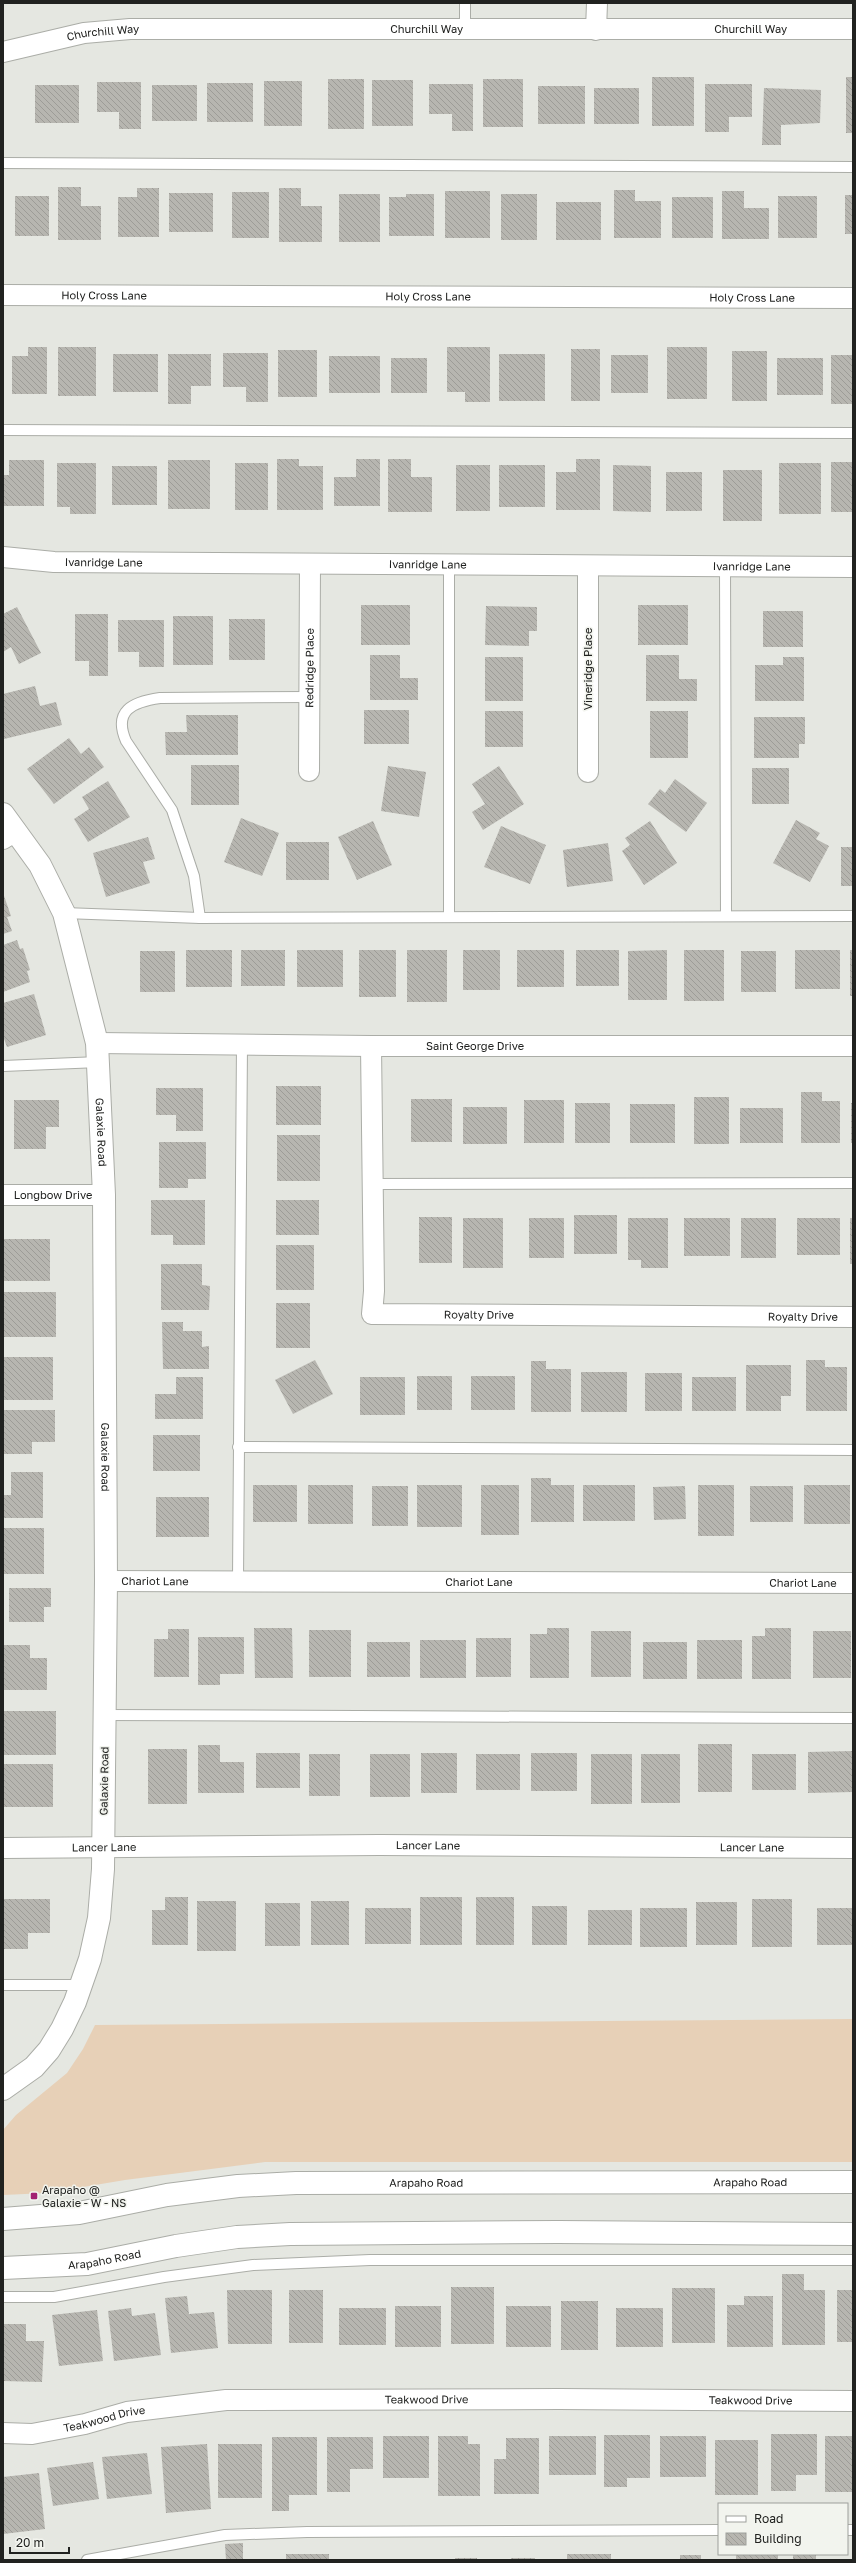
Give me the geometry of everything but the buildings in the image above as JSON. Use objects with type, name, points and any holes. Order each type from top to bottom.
[{"type":"main road","name":"Galaxie Road","points":[[3,2089],[34,2067],[49,2050],[62,2028],[81,1985],[90,1959],[99,1918],[103,1846],[106,1581],[104,1195],[98,1052],[64,913],[40,865],[7,828]]},
{"type":"main road","name":"Arapaho Road","points":[[3,2219],[79,2213],[167,2196],[238,2186],[296,2183],[853,2182]]},
{"type":"main road","name":"Arapaho Road","points":[[3,2268],[87,2264],[176,2246],[237,2237],[290,2234],[558,2232],[853,2234]]},
{"type":"street","points":[[596,30],[597,3]]},
{"type":"street","name":"Churchill Way","points":[[3,52],[84,34],[130,29],[853,29]]},
{"type":"street","name":"Holy Cross Lane","points":[[3,296],[853,298]]},
{"type":"street","name":"Ivanridge Lane","points":[[3,557],[54,562],[853,567]]},
{"type":"street","name":"Redridge Place","points":[[309,771],[310,564]]},
{"type":"street","name":"Vineridge Place","points":[[588,566],[588,772]]},
{"type":"street","name":"Saint George Drive","points":[[98,1052],[242,1044],[372,1046],[853,1046]]},
{"type":"street","name":"Royalty Drive","points":[[372,1046],[374,1292],[372,1314],[853,1317]]},
{"type":"street","name":"Longbow Drive","points":[[3,1195],[104,1195]]},
{"type":"street","name":"Chariot Lane","points":[[106,1581],[238,1580],[853,1583]]},
{"type":"street","name":"Lancer Lane","points":[[3,1848],[103,1846],[379,1845],[853,1848]]},
{"type":"street","name":"Teakwood Drive","points":[[3,2434],[32,2434],[85,2424],[127,2412],[226,2400],[559,2399],[853,2401]]},
{"type":"lane","points":[[465,3],[465,28]]},
{"type":"lane","points":[[3,163],[853,167]]},
{"type":"lane","points":[[3,430],[853,433]]},
{"type":"lane","points":[[449,564],[449,917]]},
{"type":"lane","points":[[725,566],[726,916]]},
{"type":"lane","points":[[200,918],[194,876],[172,810],[126,742],[121,730],[122,718],[130,707],[144,700],[160,698],[309,697]]},
{"type":"lane","points":[[64,913],[200,918],[853,916]]},
{"type":"lane","points":[[238,1580],[242,1044]]},
{"type":"lane","points":[[3,1066],[98,1052]]},
{"type":"lane","points":[[372,1184],[853,1183]]},
{"type":"lane","points":[[238,1447],[853,1450]]},
{"type":"lane","points":[[104,1715],[853,1718]]},
{"type":"lane","points":[[3,1985],[81,1985]]},
{"type":"lane","points":[[3,2296],[54,2297],[164,2277],[276,2264],[385,2260],[853,2260]]},
{"type":"lane","points":[[87,2560],[225,2535],[315,2532],[718,2530]]},
{"type":"shaded area","points":[[853,2019],[853,2162],[265,2162],[125,2180],[47,2193],[3,2195],[3,2130],[16,2115],[67,2073],[83,2049],[95,2025]]},
{"type":"place","name":"Arapaho @ Galaxie - W - NS","points":[[34,2196]]}]
